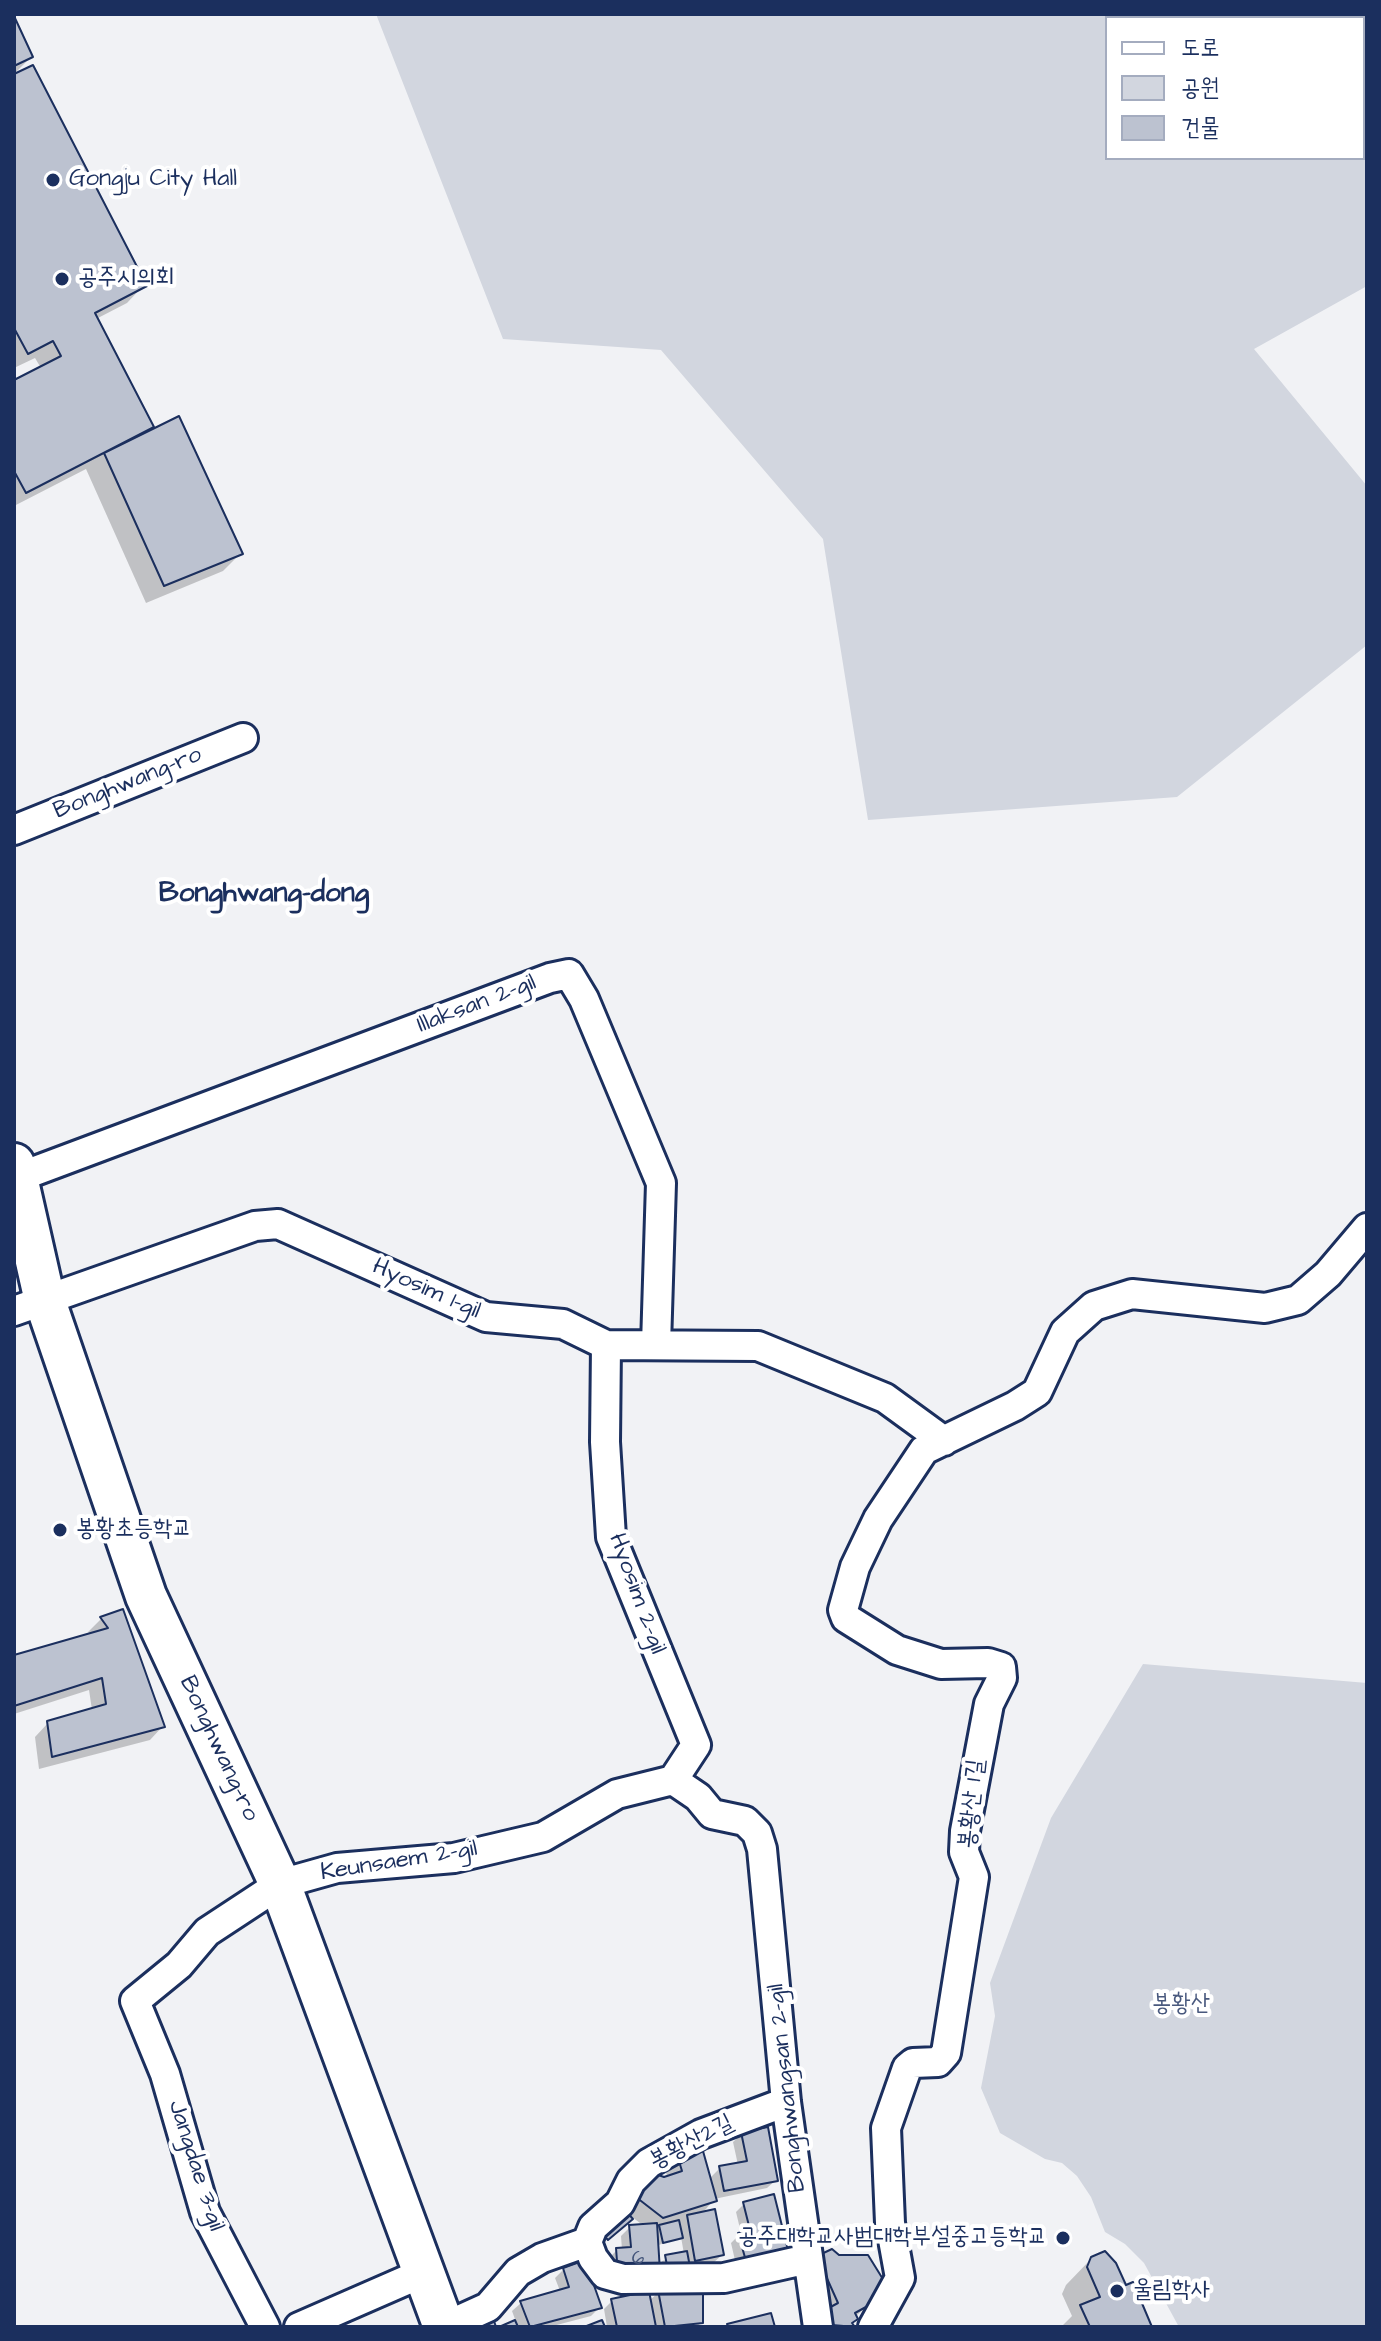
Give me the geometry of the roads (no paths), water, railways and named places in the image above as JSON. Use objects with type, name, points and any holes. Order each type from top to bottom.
[{"type":"main road","name":"Bonghwang-ro","points":[[16,1170],[29,1306],[146,1596],[280,1884],[444,2327]]},
{"type":"street","name":"Bonghwang-ro","points":[[14,830],[243,738]]},
{"type":"street","name":"Illaksan 2-gil","points":[[16,1170],[569,974],[584,999],[661,1183],[656,1345]]},
{"type":"street","name":"Hyosim 1-gil","points":[[29,1306],[255,1226],[278,1224],[465,1310],[511,1321],[563,1324],[606,1345],[758,1346],[885,1398],[944,1441]]},
{"type":"street","points":[[944,1441],[1037,1392],[1065,1332],[1094,1306],[1132,1294],[1265,1308],[1298,1300],[1328,1274],[1367,1228]]},
{"type":"street","name":"Hyosim 2-gil","points":[[606,1345],[605,1442],[611,1537],[696,1745],[673,1780]]},
{"type":"street","name":"봉황산 1길","points":[[873,2327],[900,2278],[890,2223],[886,2128],[907,2068],[913,2063],[938,2062],[946,2053],[974,1877],[964,1852],[965,1831],[986,1716],[1002,1678],[1001,1667],[988,1663],[941,1664],[897,1650],[846,1618],[843,1610],[855,1567],[878,1519],[924,1450],[944,1441]]},
{"type":"street","name":"Keunsaem 2-gil","points":[[135,2001],[179,1965],[207,1932],[280,1884],[337,1868],[454,1858],[543,1837],[617,1794],[673,1780]]},
{"type":"street","name":"Bonghwangsan 2-gil","points":[[673,1780],[698,1797],[712,1814],[745,1821],[757,1833],[762,1849],[786,2102],[818,2327]]},
{"type":"street","name":"Jangdae 3-gil","points":[[135,2001],[165,2074],[205,2212],[265,2327]]},
{"type":"street","name":"봉황산2길","points":[[587,2242],[593,2227],[620,2203],[639,2170],[701,2134],[786,2102]]},
{"type":"street","points":[[444,2327],[488,2307],[518,2272],[542,2258],[587,2242],[593,2258],[605,2274],[623,2279],[724,2278],[808,2259]]},
{"type":"street","points":[[299,2327],[425,2272]]},
{"type":"place","name":"Gongju City Hall","points":[[53,180]]},
{"type":"place","name":"공주시의회","points":[[62,279]]},
{"type":"place","name":"봉황초등학교","points":[[60,1530]]},
{"type":"place","name":"공주대학교사범대학부설중고등학교","points":[[1063,2238]]},
{"type":"place","name":"울림학사","points":[[1117,2291]]},
{"type":"district","name":"Bonghwang-dong","points":[[264,895]]},
{"type":"park label","name":"봉황산","points":[[1181,2005]]}]
